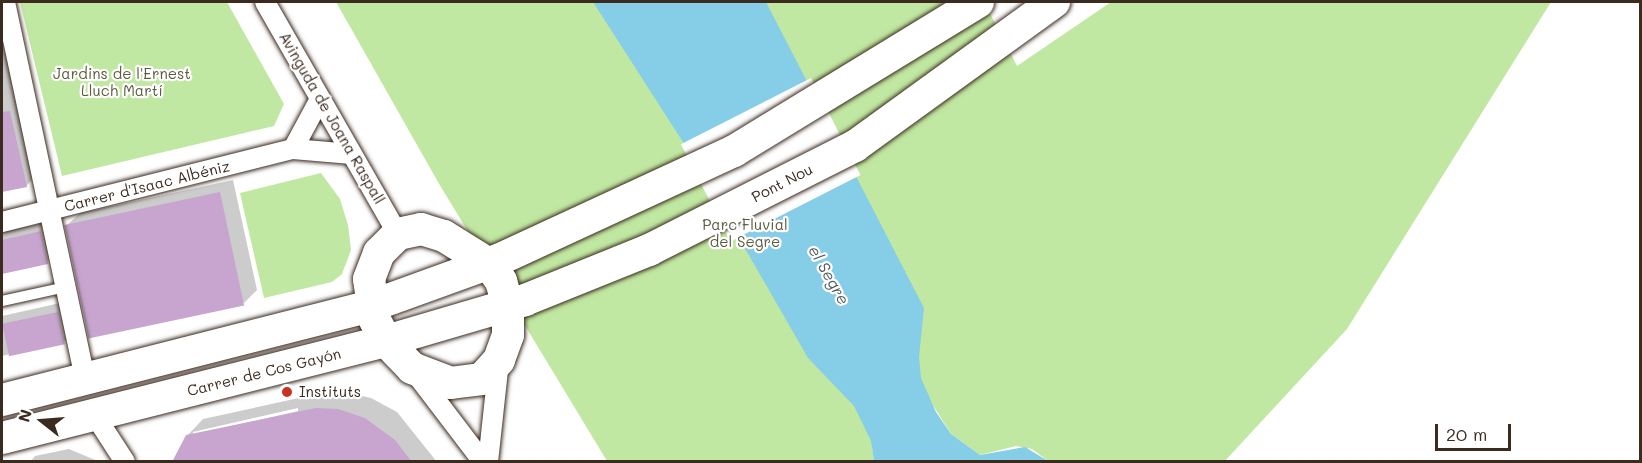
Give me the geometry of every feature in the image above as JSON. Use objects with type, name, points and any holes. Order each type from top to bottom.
[{"type":"main road","points":[[2,400],[371,306],[501,259],[734,150],[978,2]]},
{"type":"main road","name":"Pont Nou","points":[[517,303],[649,250],[855,146],[1054,2]]},
{"type":"main road","points":[[421,229],[501,259],[501,281],[517,303],[499,360],[482,379],[451,382],[412,368],[386,341],[371,306],[369,279],[380,253],[398,234],[421,229]]},
{"type":"main road","name":"Carrer de Cos Gayón","points":[[6,439],[93,414],[386,341],[517,303]]},
{"type":"street","points":[[5,2],[85,379]]},
{"type":"street","name":"Avinguda de Joana Raspall","points":[[265,2],[398,234]]},
{"type":"street","points":[[293,149],[320,99]]},
{"type":"street","name":"Carrer d'Isaac Albéniz","points":[[2,222],[293,149],[352,154]]},
{"type":"street","points":[[488,462],[499,360]]},
{"type":"street","points":[[412,368],[483,462]]},
{"type":"street","points":[[93,414],[125,462]]},
{"type":"lane","points":[[2,301],[66,287]]},
{"type":"green space","name":"Jardins de l'Ernest Lluch Martí","points":[[20,2],[227,2],[284,104],[274,126],[62,176]]},
{"type":"green space","name":"Parc Fluvial del Segre","points":[[336,2],[984,2],[1017,66],[1111,2],[1551,2],[1347,329],[1224,462],[1048,461],[1032,449],[1016,446],[980,455],[951,434],[931,402],[872,446],[874,461],[607,461],[438,182]]},
{"type":"green space","points":[[321,173],[340,199],[348,225],[351,250],[342,274],[332,282],[264,298],[240,193]]},
{"type":"water","name":"el Segre","points":[[593,2],[766,2],[924,308],[919,357],[921,378],[936,412],[951,434],[980,455],[1025,447],[1048,461],[874,461],[871,441],[854,406],[808,358],[690,153]]},
{"type":"pier","points":[[811,78],[860,175],[730,241],[681,144]]},
{"type":"building","points":[[10,111],[27,187],[2,192],[2,112]]},
{"type":"building","points":[[220,192],[244,305],[89,339],[64,225]]},
{"type":"building","points":[[41,231],[48,264],[2,274],[2,240]]},
{"type":"building","points":[[58,312],[65,344],[9,356],[2,324]]},
{"type":"building","points":[[316,408],[338,409],[365,418],[395,440],[412,462],[172,462],[186,435]]},
{"type":"place","name":"Instituts","points":[[287,392]]}]
